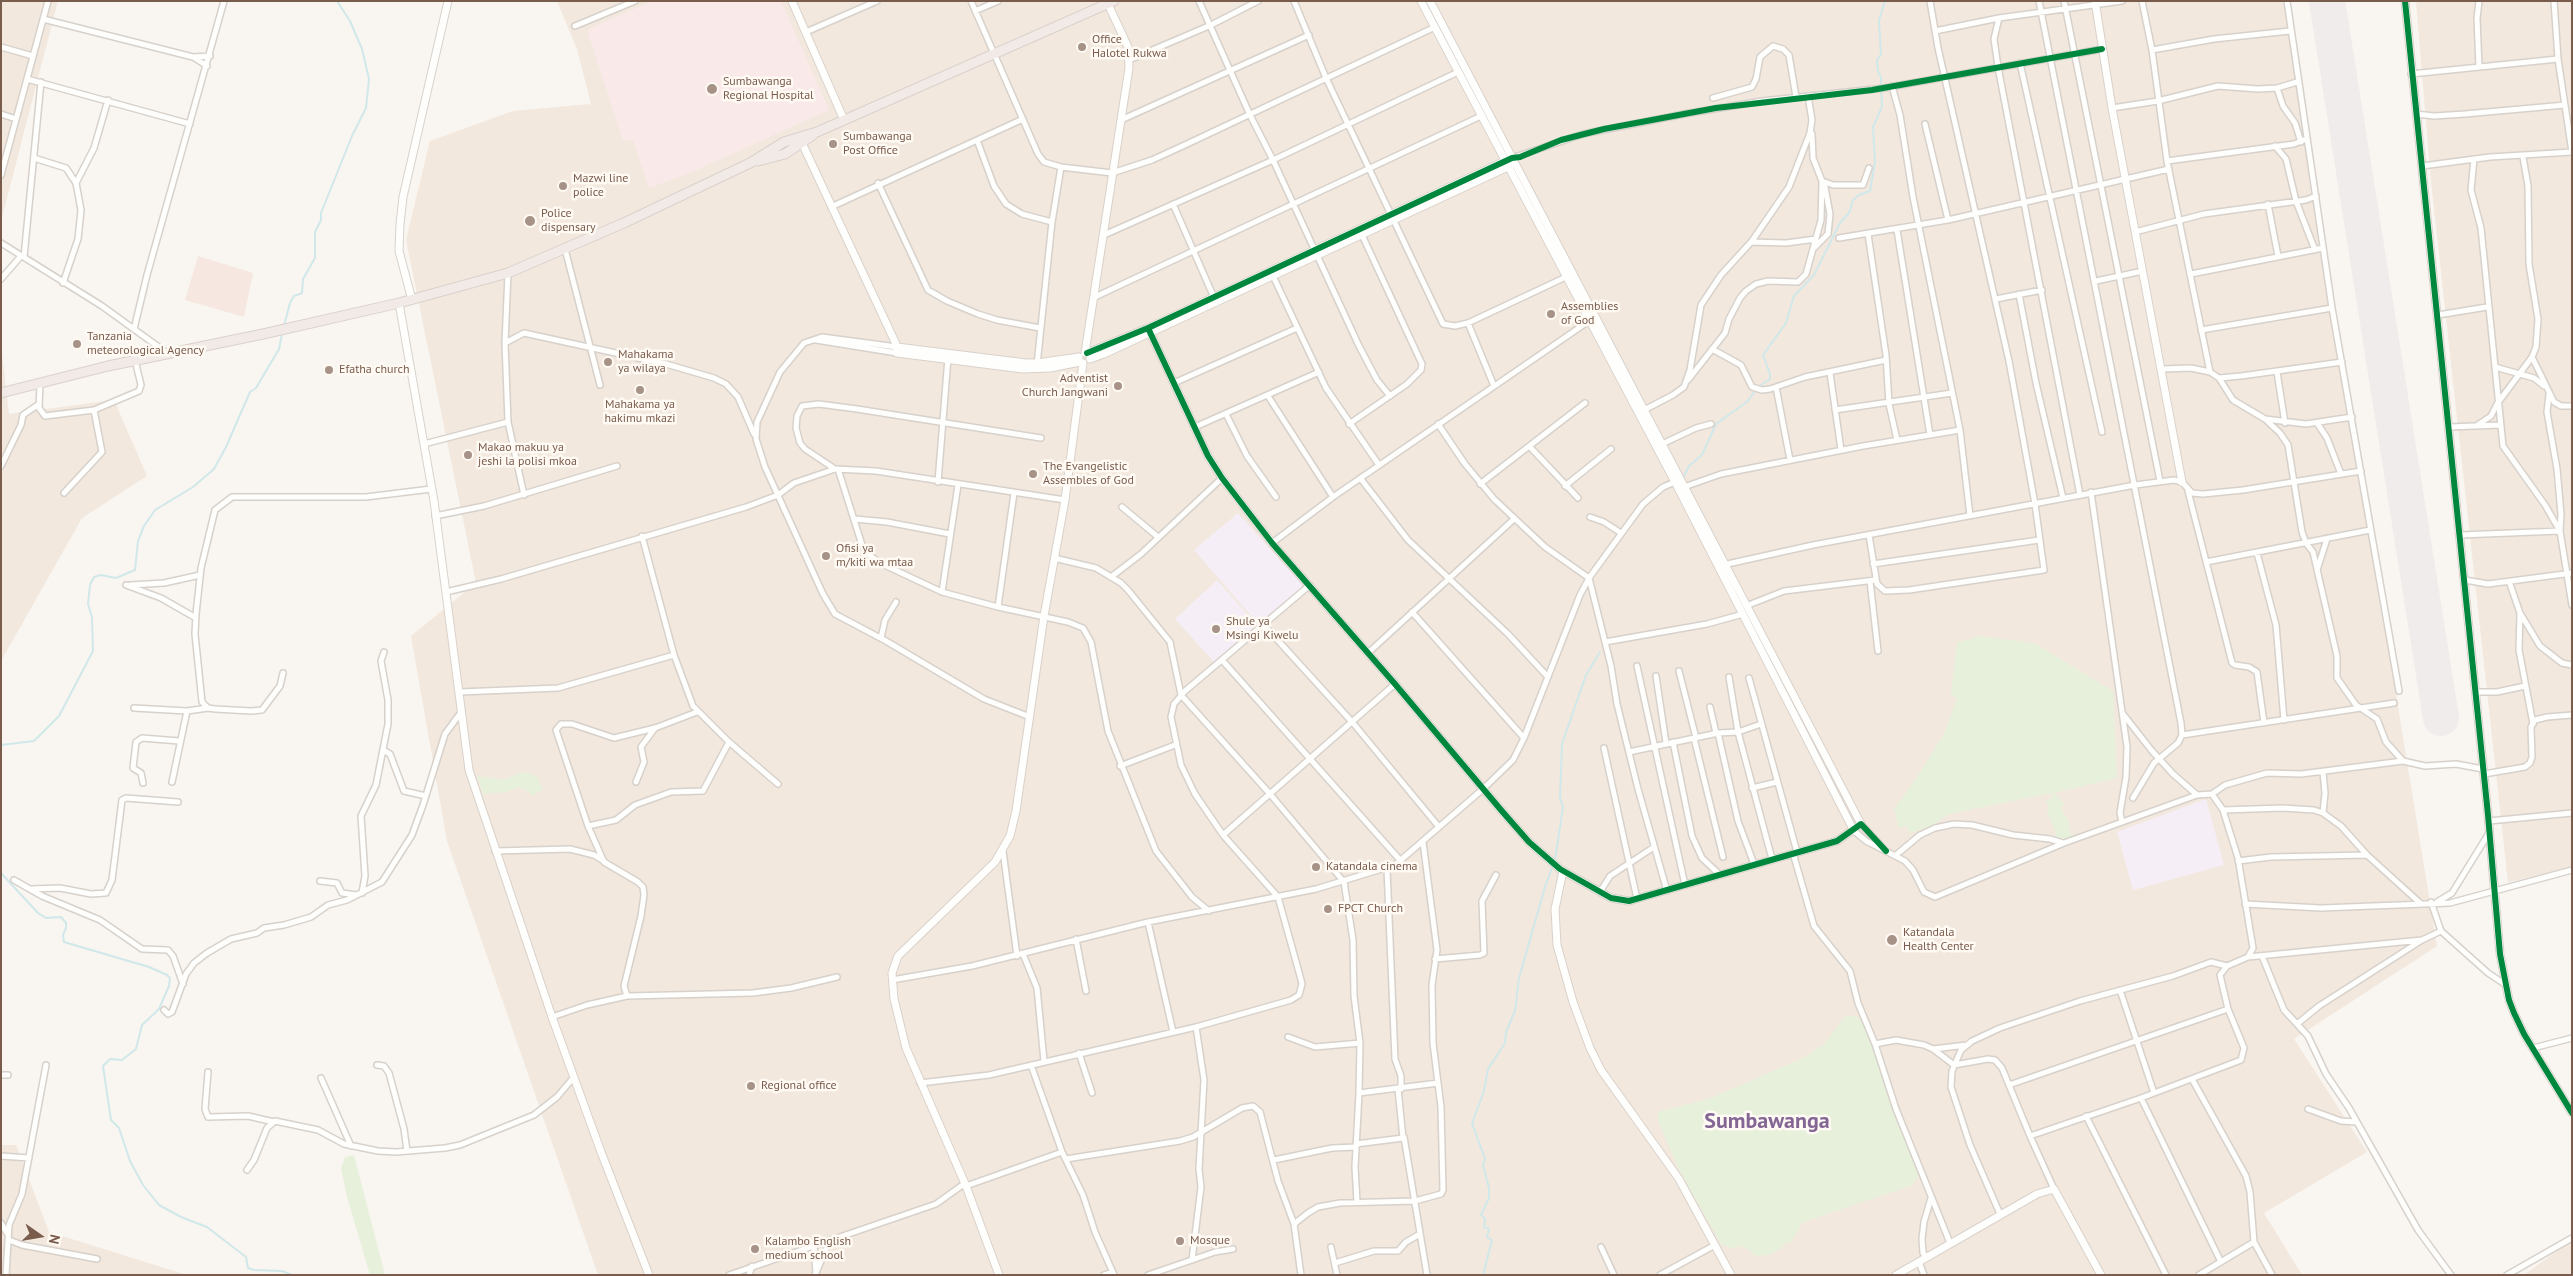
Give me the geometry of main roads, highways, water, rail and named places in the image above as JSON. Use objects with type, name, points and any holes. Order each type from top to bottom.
[{"type":"highway","points":[[750,164],[778,145],[817,132],[1111,3]]},
{"type":"highway","points":[[2,390],[40,384],[136,360],[264,334],[412,300],[508,273],[565,249],[750,164],[783,155],[817,132]]},
{"type":"highway","points":[[788,141],[792,150]]},
{"type":"highway","points":[[778,145],[783,155]]},
{"type":"waterway","points":[[284,326],[290,303],[294,296],[302,293],[303,279],[315,258],[315,232],[321,220],[321,213],[352,136],[366,108],[369,79],[362,49],[350,21],[337,1]]},
{"type":"waterway","points":[[1684,476],[1689,466],[1702,455],[1716,424],[1747,402],[1758,387],[1770,379],[1763,355],[1786,323],[1794,296],[1814,275],[1840,223],[1849,213],[1853,200],[1859,195],[1870,191],[1875,162],[1873,127],[1882,107],[1881,77],[1878,72],[1877,60],[1881,55],[1879,20],[1885,1]]},
{"type":"waterway","points":[[1,745],[34,741],[59,716],[93,651],[92,617],[88,604],[90,585],[94,577],[101,575],[116,578],[135,570],[138,541],[144,526],[155,510],[193,487],[214,469],[226,447],[250,392],[256,388],[279,349],[282,334]]},
{"type":"waterway","points":[[1555,860],[1563,807],[1560,798],[1562,744],[1586,675],[1600,652]]},
{"type":"waterway","points":[[1483,1275],[1492,1240],[1487,1237],[1489,1229],[1484,1227],[1485,1218],[1481,1215],[1489,1198],[1489,1188],[1483,1165],[1485,1159],[1472,1123],[1484,1091],[1488,1069],[1505,1043],[1506,1032],[1515,1011],[1519,978],[1553,865]]},
{"type":"waterway","points":[[1,873],[38,913],[46,918],[61,917],[66,923],[63,935],[64,942],[149,967],[170,978],[169,986],[159,1009],[142,1025],[136,1049],[122,1060],[110,1059],[103,1066],[111,1120],[119,1128],[130,1161],[143,1185],[159,1205],[181,1217],[207,1227],[246,1257],[248,1268],[282,1271],[292,1275]]},
{"type":"place","name":"Office Halotel Rukwa","points":[[1082,47]]},
{"type":"place","name":"Sumbawanga Regional Hospital","points":[[712,89]]},
{"type":"place","name":"Sumbawanga Post Office","points":[[833,144]]},
{"type":"place","name":"Mazwi line police","points":[[563,186]]},
{"type":"place","name":"Police dispensary","points":[[530,221]]},
{"type":"place","name":"Assemblies of God","points":[[1551,314]]},
{"type":"place","name":"Tanzania meteorological Agency","points":[[77,344]]},
{"type":"place","name":"Mahakama ya wilaya","points":[[608,362]]},
{"type":"place","name":"Efatha church","points":[[329,370]]},
{"type":"place","name":"Adventist Church Jangwani","points":[[1118,386]]},
{"type":"place","name":"Mahakama ya hakimu mkazi","points":[[640,390]]},
{"type":"place","name":"Makao makuu ya jeshi la polisi mkoa","points":[[468,455]]},
{"type":"place","name":"The Evangelistic Assembles of God","points":[[1033,474]]},
{"type":"place","name":"Ofisi ya m/kiti wa mtaa","points":[[826,556]]},
{"type":"place","name":"Shule ya Msingi Kiwelu","points":[[1216,629]]},
{"type":"place","name":"Katandala cinema","points":[[1316,867]]},
{"type":"place","name":"FPCT Church","points":[[1328,909]]},
{"type":"place","name":"Katandala Health Center","points":[[1892,940]]},
{"type":"place","name":"Regional office","points":[[751,1086]]},
{"type":"place","name":"Mosque","points":[[1180,1241]]},
{"type":"place","name":"Kalambo English medium school","points":[[755,1249]]},
{"type":"district","name":"Sumbawanga","points":[[1767,1122]]}]
